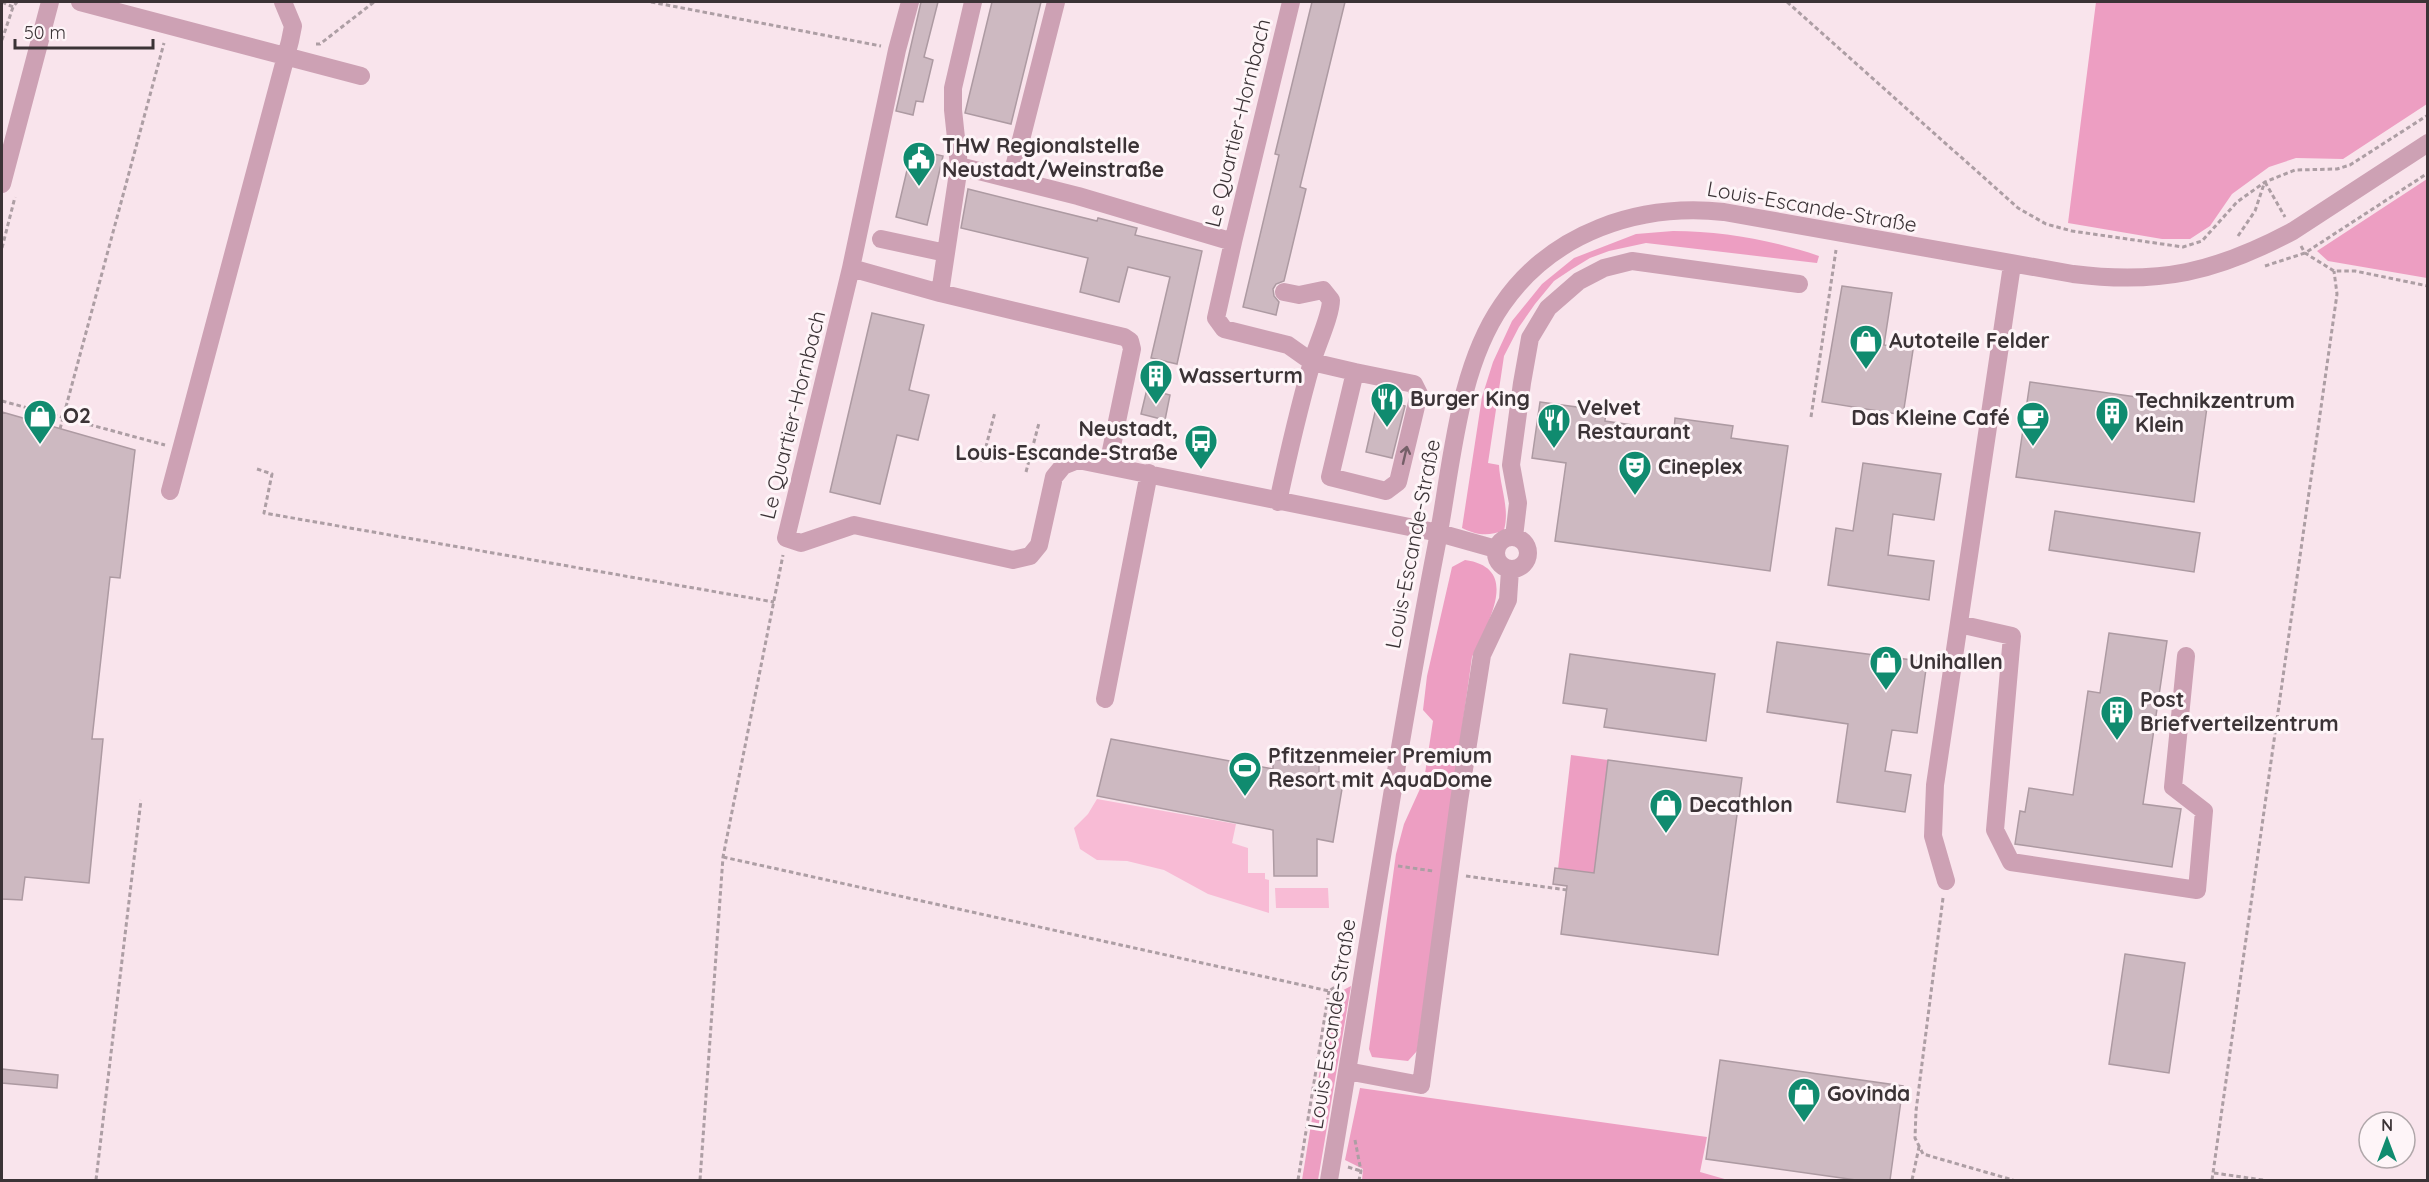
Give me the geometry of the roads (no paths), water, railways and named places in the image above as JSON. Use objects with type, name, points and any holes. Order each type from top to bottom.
[{"type":"street","points":[[2,184],[50,2]]},
{"type":"street","points":[[80,2],[168,25],[288,49],[361,76]]},
{"type":"street","points":[[170,491],[288,49],[293,26],[283,2]]},
{"type":"street","name":"Le Quartier-Hornbach","points":[[910,2],[897,50],[851,268],[786,538],[801,543],[854,525],[1013,560],[1030,556],[1039,545],[1054,477],[1063,466],[1078,460],[1439,533],[1496,549]]},
{"type":"street","points":[[940,293],[959,166],[952,110],[952,88],[973,2]]},
{"type":"street","points":[[1011,179],[1056,2]]},
{"type":"street","name":"Le Quartier-Hornbach","points":[[959,166],[1078,196],[1233,242],[1291,2]]},
{"type":"street","name":"Louis-Escande-Straße","points":[[1329,1180],[1417,647],[1466,385],[1480,342],[1491,322],[1510,294],[1533,269],[1580,236],[1611,222],[1656,211],[1678,209],[1724,212],[2012,265],[2096,277],[2141,279],[2168,277],[2223,264],[2293,231],[2427,143]]},
{"type":"street","points":[[881,239],[946,253]]},
{"type":"street","points":[[1233,242],[1216,318],[1224,329],[1288,345],[1312,362],[1414,384],[1419,394],[1398,482],[1386,491],[1330,477],[1355,372]]},
{"type":"street","points":[[1514,537],[1518,503],[1511,465],[1522,383],[1530,338],[1548,308],[1579,281],[1604,268],[1632,261],[1799,284]]},
{"type":"street","points":[[1946,881],[1933,836],[1935,795],[2012,265]]},
{"type":"street","points":[[851,268],[940,293],[1124,337],[1130,341],[1132,349],[1108,465]]},
{"type":"street","points":[[1278,502],[1312,362],[1331,310],[1331,300],[1323,290],[1299,295],[1284,292]]},
{"type":"street","points":[[1105,699],[1149,473]]},
{"type":"street","points":[[1514,537],[1526,546],[1528,555],[1524,564],[1510,570],[1497,561],[1496,549],[1501,541],[1514,537]]},
{"type":"street","points":[[1347,1071],[1421,1085],[1449,873],[1482,655],[1508,600],[1510,570]]},
{"type":"street","points":[[1959,624],[2012,636],[1995,830],[2011,862],[2197,890],[2204,811],[2173,787],[2187,656]]},
{"type":"place","name":"THW Regionalstelle Neustadt/Weinstraße","points":[[919,187]]},
{"type":"place","name":"Autoteile Felder","points":[[1866,370]]},
{"type":"place","name":"Wasserturm","points":[[1156,405]]},
{"type":"place","name":"Burger King","points":[[1387,428]]},
{"type":"place","name":"Technikzentrum Klein","points":[[2112,442]]},
{"type":"place","name":"O2","points":[[40,445]]},
{"type":"place","name":"Das Kleine Café","points":[[2033,447]]},
{"type":"place","name":"Velvet Restaurant","points":[[1554,449]]},
{"type":"place","name":"Neustadt, Louis-Escande-Straße","points":[[1201,470]]},
{"type":"place","name":"Cineplex","points":[[1635,496]]},
{"type":"place","name":"Unihallen","points":[[1886,691]]},
{"type":"place","name":"Post Briefverteilzentrum","points":[[2117,741]]},
{"type":"place","name":"Pfitzenmeier Premium Resort mit AquaDome","points":[[1245,797]]},
{"type":"place","name":"Decathlon","points":[[1666,834]]},
{"type":"place","name":"Govinda","points":[[1804,1123]]}]
